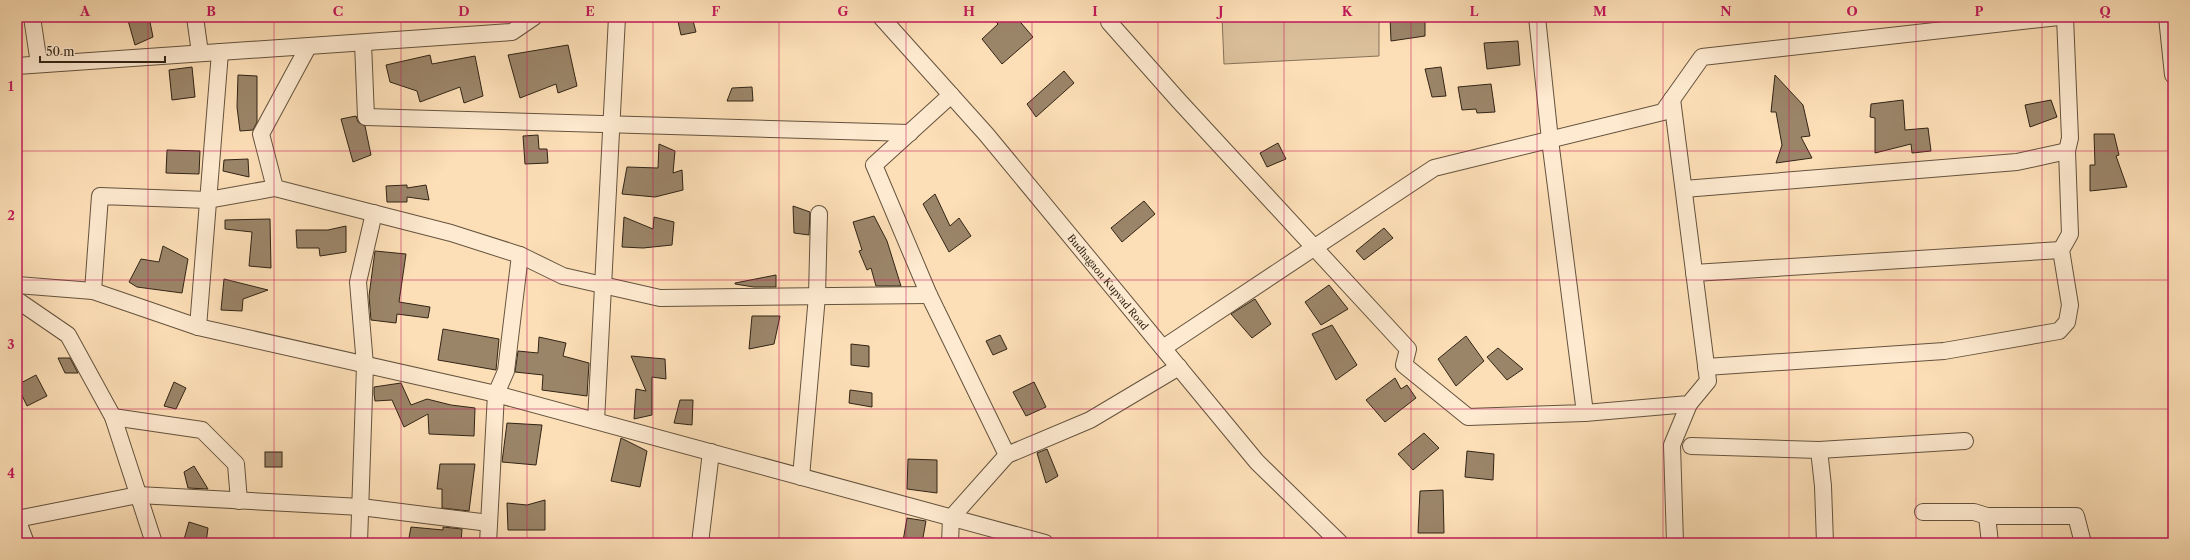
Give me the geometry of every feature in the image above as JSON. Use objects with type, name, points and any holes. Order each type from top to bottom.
[{"type":"street","points":[[32,17],[39,64]]},
{"type":"street","points":[[195,17],[200,53]]},
{"type":"street","points":[[17,66],[512,32],[534,17]]},
{"type":"street","points":[[596,421],[617,17]]},
{"type":"street","name":"Budhagaon Kupvad Road","points":[[881,17],[986,134],[1257,462],[1340,543]]},
{"type":"street","points":[[1537,17],[1550,140],[1585,413]]},
{"type":"street","points":[[1163,348],[1434,168],[1663,112],[1702,57],[2059,17]]},
{"type":"street","points":[[1706,367],[1944,351],[2060,331],[2067,322],[2070,305],[2060,250],[2070,234],[2067,151],[2070,138],[2065,17]]},
{"type":"street","points":[[2167,17],[2173,75]]},
{"type":"street","points":[[1110,22],[1179,101],[1408,349],[1404,365],[1468,417],[1585,413],[1689,404]]},
{"type":"street","points":[[363,43],[366,117],[910,133]]},
{"type":"street","points":[[275,188],[260,134],[308,47]]},
{"type":"street","points":[[198,327],[220,52]]},
{"type":"street","points":[[951,95],[874,165],[929,294],[1007,455]]},
{"type":"street","points":[[1672,99],[1708,381],[1689,404],[1672,445],[1675,543]]},
{"type":"street","points":[[1684,189],[2018,162],[2067,151]]},
{"type":"street","points":[[92,291],[100,196],[208,200],[275,188],[451,233],[520,255],[563,276],[660,298],[929,294]]},
{"type":"street","points":[[359,543],[365,365],[358,282],[374,213]]},
{"type":"street","points":[[801,477],[817,296],[819,214]]},
{"type":"street","points":[[1694,273],[2060,250]]},
{"type":"street","points":[[488,543],[496,394],[506,371],[520,255]]},
{"type":"street","points":[[17,285],[92,291],[198,327],[496,394],[1045,543]]},
{"type":"street","points":[[17,300],[68,335],[113,417],[154,543]]},
{"type":"street","points":[[950,543],[951,518],[1007,455],[1090,420],[1179,367]]},
{"type":"street","points":[[113,417],[202,430],[236,464],[239,500]]},
{"type":"street","points":[[1692,446],[1819,450],[1965,441]]},
{"type":"street","points":[[1819,450],[1823,486],[1825,543]]},
{"type":"street","points":[[700,543],[711,452]]},
{"type":"street","points":[[26,543],[17,519],[138,495],[361,507],[490,523]]},
{"type":"street","points":[[1922,512],[1974,512],[1987,516],[2076,516],[2083,543]]},
{"type":"street","points":[[1987,516],[1990,543]]},
{"type":"shaded area","points":[[1222,17],[1379,17],[1379,56],[1224,64]]},
{"type":"building","points":[[127,17],[149,17],[153,37],[135,45]]},
{"type":"building","points":[[677,17],[692,17],[696,32],[681,35]]},
{"type":"building","points":[[991,17],[1016,17],[1033,37],[1002,64],[982,39],[998,24]]},
{"type":"building","points":[[1390,17],[1425,17],[1425,36],[1391,41]]},
{"type":"building","points":[[1518,41],[1520,65],[1487,69],[1484,43]]},
{"type":"building","points":[[568,45],[577,86],[558,93],[556,84],[520,98],[508,55]]},
{"type":"building","points":[[430,55],[432,64],[475,56],[483,96],[464,103],[460,87],[420,102],[417,91],[390,82],[386,65]]},
{"type":"building","points":[[192,67],[195,97],[172,100],[169,70]]},
{"type":"building","points":[[1441,67],[1446,96],[1432,97],[1425,69]]},
{"type":"building","points":[[1064,71],[1074,83],[1036,117],[1027,104]]},
{"type":"building","points":[[238,75],[257,76],[257,122],[253,130],[240,131],[237,107]]},
{"type":"building","points":[[1775,75],[1803,105],[1810,136],[1801,137],[1812,158],[1776,163],[1782,145],[1776,112],[1771,112]]},
{"type":"building","points":[[1491,84],[1495,112],[1477,113],[1476,109],[1462,110],[1458,87]]},
{"type":"building","points":[[752,87],[753,101],[727,101],[732,88]]},
{"type":"building","points":[[1903,100],[1905,130],[1928,128],[1931,151],[1912,153],[1911,144],[1875,153],[1875,118],[1870,117],[1871,104]]},
{"type":"building","points":[[2051,100],[2057,117],[2030,127],[2025,105]]},
{"type":"building","points":[[356,116],[358,122],[365,126],[371,155],[353,162],[341,119]]},
{"type":"building","points":[[2094,134],[2114,134],[2119,155],[2116,156],[2127,187],[2090,191],[2090,165],[2095,165]]},
{"type":"building","points":[[538,135],[539,149],[547,149],[548,163],[525,164],[523,136]]},
{"type":"building","points":[[1278,143],[1286,159],[1267,167],[1260,153]]},
{"type":"building","points":[[659,144],[675,151],[673,173],[682,170],[683,190],[655,197],[622,194],[627,167],[658,168]]},
{"type":"building","points":[[167,150],[200,151],[199,174],[166,173]]},
{"type":"building","points":[[248,159],[249,177],[223,171],[224,160]]},
{"type":"building","points":[[407,185],[407,188],[426,185],[429,200],[407,197],[407,202],[387,202],[386,186]]},
{"type":"building","points":[[935,194],[950,226],[959,218],[971,236],[949,252],[923,204]]},
{"type":"building","points":[[1144,201],[1155,214],[1122,242],[1111,228]]},
{"type":"building","points":[[793,206],[810,212],[809,235],[794,233]]},
{"type":"building","points":[[874,216],[887,241],[901,286],[876,286],[871,268],[867,270],[859,251],[862,250],[853,222]]},
{"type":"building","points":[[624,217],[653,229],[654,217],[674,222],[672,245],[643,248],[622,247]]},
{"type":"building","points":[[270,219],[271,268],[249,266],[252,232],[225,229],[225,220]]},
{"type":"building","points":[[346,226],[346,252],[320,256],[319,248],[297,248],[296,230],[328,230]]},
{"type":"building","points":[[1384,228],[1393,238],[1364,260],[1356,251]]},
{"type":"building","points":[[163,246],[188,259],[182,293],[137,287],[129,282],[141,259],[159,262]]},
{"type":"building","points":[[375,251],[406,254],[399,302],[430,307],[428,318],[397,314],[396,323],[371,320],[369,296]]},
{"type":"building","points":[[776,275],[776,287],[754,287],[735,284],[735,283]]},
{"type":"building","points":[[224,279],[268,290],[243,299],[242,311],[221,310]]},
{"type":"building","points":[[1329,285],[1348,309],[1321,325],[1305,302]]},
{"type":"building","points":[[1255,299],[1271,324],[1252,338],[1231,314]]},
{"type":"building","points":[[752,316],[780,316],[774,344],[749,349]]},
{"type":"building","points":[[1332,325],[1357,365],[1336,380],[1312,334]]},
{"type":"building","points":[[443,329],[499,339],[496,370],[438,360]]},
{"type":"building","points":[[1000,335],[1007,349],[993,355],[986,341]]},
{"type":"building","points":[[1466,336],[1484,361],[1456,386],[1438,359]]},
{"type":"building","points":[[539,337],[566,343],[563,356],[589,363],[587,396],[542,390],[543,375],[515,372],[518,351],[538,353]]},
{"type":"building","points":[[851,344],[869,346],[869,367],[851,365]]},
{"type":"building","points":[[1498,348],[1523,369],[1507,380],[1487,357]]},
{"type":"building","points":[[631,356],[665,359],[666,379],[652,377],[652,415],[634,419],[636,389],[646,391]]},
{"type":"building","points":[[58,358],[70,358],[78,373],[65,373]]},
{"type":"building","points":[[36,375],[47,396],[27,406],[17,385]]},
{"type":"building","points":[[1395,378],[1401,389],[1407,385],[1416,398],[1385,422],[1366,400]]},
{"type":"building","points":[[174,382],[186,388],[176,409],[164,406]]},
{"type":"building","points":[[1034,382],[1046,407],[1026,416],[1013,392]]},
{"type":"building","points":[[401,383],[411,405],[427,399],[451,405],[475,408],[474,436],[429,434],[428,414],[404,427],[392,400],[375,401],[374,394],[374,387]]},
{"type":"building","points":[[850,390],[872,393],[872,407],[849,403]]},
{"type":"building","points":[[680,400],[693,400],[692,425],[674,423]]},
{"type":"building","points":[[507,423],[542,425],[536,465],[502,462]]},
{"type":"building","points":[[1424,433],[1439,448],[1413,470],[1398,454]]},
{"type":"building","points":[[621,438],[647,451],[640,487],[611,481]]},
{"type":"building","points":[[1047,449],[1058,476],[1046,483],[1037,453]]},
{"type":"building","points":[[1467,451],[1494,454],[1493,480],[1465,477]]},
{"type":"building","points":[[265,452],[282,452],[282,467],[265,467]]},
{"type":"building","points":[[908,459],[937,460],[937,493],[907,489]]},
{"type":"building","points":[[440,464],[475,464],[469,511],[442,508],[442,489],[437,489]]},
{"type":"building","points":[[194,466],[208,489],[188,488],[184,472]]},
{"type":"building","points":[[1443,490],[1444,533],[1418,533],[1420,491]]},
{"type":"building","points":[[545,500],[545,530],[508,530],[507,503],[527,505]]},
{"type":"building","points":[[907,518],[926,521],[922,543],[903,541]]},
{"type":"building","points":[[189,522],[208,528],[206,543],[183,543]]},
{"type":"building","points":[[411,527],[443,530],[443,527],[462,529],[461,543],[408,543]]}]
